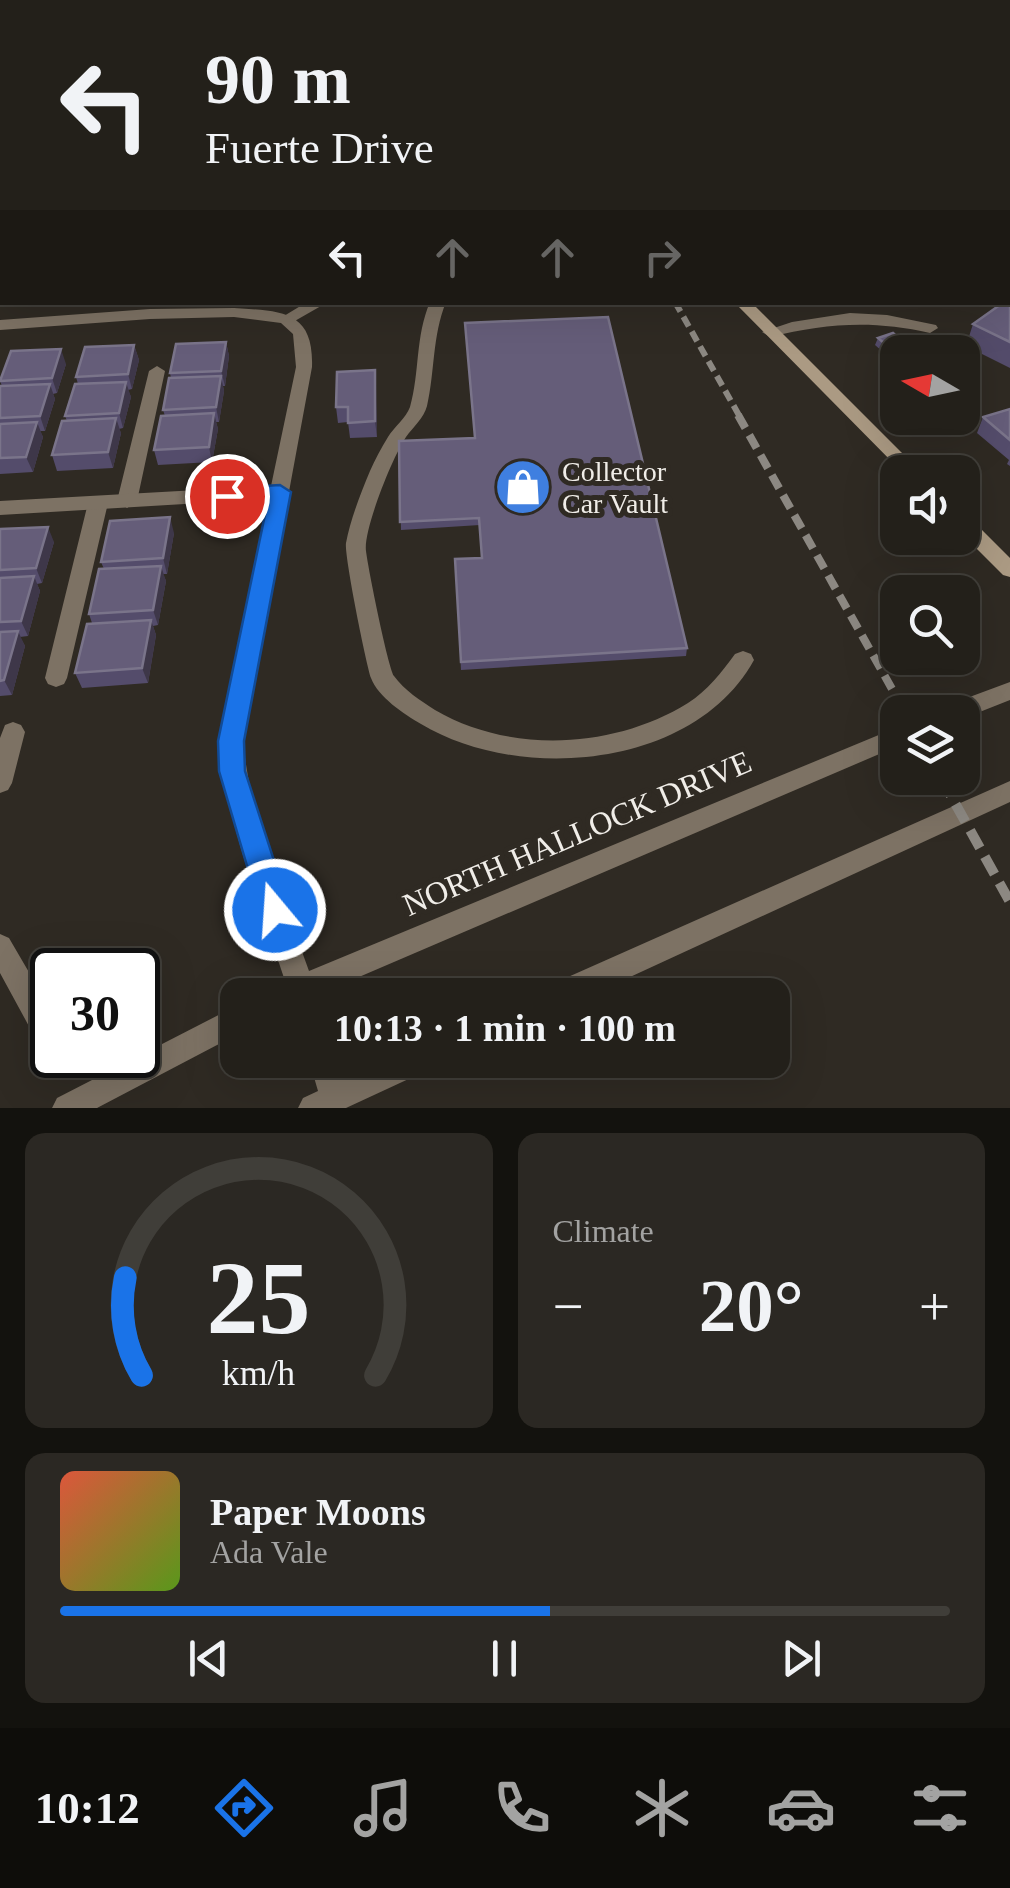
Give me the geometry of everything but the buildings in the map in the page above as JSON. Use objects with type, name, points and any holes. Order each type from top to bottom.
[{"type":"street","points":[[287,319],[314,305]]},
{"type":"street","points":[[437,305],[428,326],[418,410],[396,438],[378,474],[355,546],[382,678],[395,694],[438,722],[478,738],[545,749],[592,747],[646,734],[694,711],[722,688],[743,660]]},
{"type":"street","points":[[745,305],[895,455]]},
{"type":"street","points":[[0,325],[236,312],[287,319],[298,328],[305,345],[231,741],[232,771],[292,978]]},
{"type":"street","points":[[770,332],[830,316],[881,316],[930,328]]},
{"type":"street","points":[[127,501],[156,370]]},
{"type":"street","points":[[0,508],[280,492]]},
{"type":"street","points":[[56,678],[98,503]]},
{"type":"street","points":[[980,540],[1010,570]]},
{"type":"street","points":[[980,703],[1010,691]]},
{"type":"street","points":[[0,782],[13,732]]},
{"type":"street","name":"NORTH HALLOCK DRIVE","points":[[329,978],[880,744]]},
{"type":"street","points":[[598,978],[1010,791]]},
{"type":"street","points":[[0,947],[30,1000]]},
{"type":"street","points":[[67,1108],[220,1028]]},
{"type":"street","points":[[324,1103],[379,1078]]},
{"type":"railway","points":[[677,305],[740,417]]},
{"type":"railway","points":[[738,415],[895,695]]},
{"type":"railway","points":[[950,795],[1010,902]]},
{"type":"place","name":"Collector Car Vault","points":[[523,487]]},
{"type":"route","points":[[227,496],[280,492],[231,741],[232,771],[275,910]]}]
